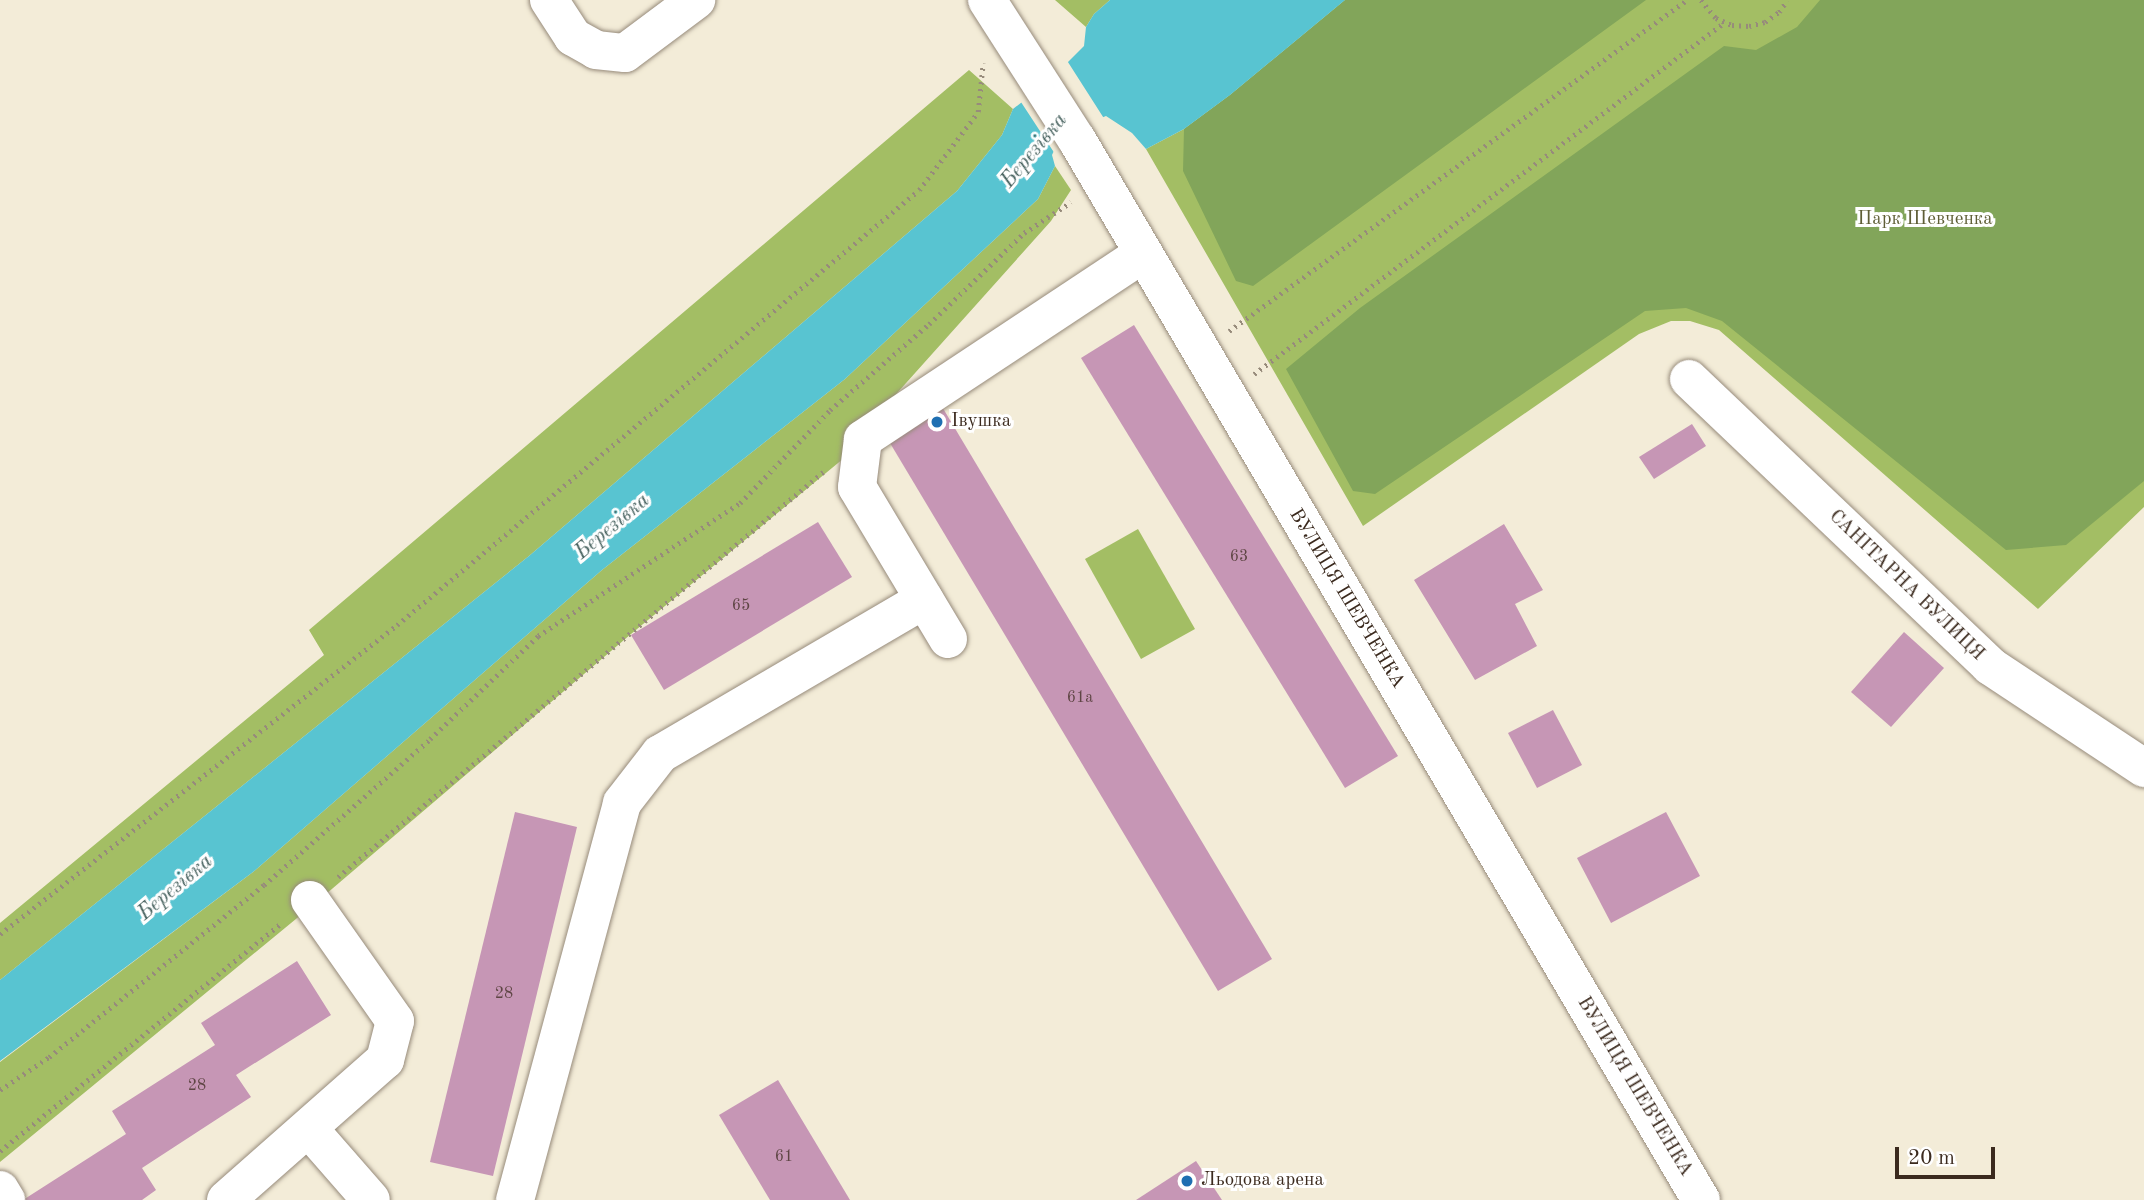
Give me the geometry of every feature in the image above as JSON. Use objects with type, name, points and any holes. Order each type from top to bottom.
[{"type":"main road","points":[[549,0],[573,37],[596,50],[625,53],[696,0]]},
{"type":"main road","name":"ВУЛИЦЯ ШЕВЧЕНКА","points":[[987,0],[996,46],[1077,140],[1701,1200]]},
{"type":"main road","points":[[948,639],[857,487],[863,439],[1142,254]]},
{"type":"main road","name":"САНІТАРНА ВУЛИЦЯ","points":[[1689,379],[1990,666],[2144,768]]},
{"type":"main road","points":[[515,1200],[622,803],[660,754],[924,600]]},
{"type":"main road","points":[[226,1200],[385,1060],[395,1021],[310,900]]},
{"type":"main road","points":[[309,1129],[371,1200]]},
{"type":"main road","points":[[0,1190],[6,1200]]},
{"type":"path","points":[[1223,336],[1687,0]]},
{"type":"path","points":[[1701,0],[1716,18],[1749,26],[1765,22],[1779,12],[1787,0]]},
{"type":"path","points":[[1247,378],[1725,22]]},
{"type":"path","points":[[0,934],[397,625],[919,190],[978,112],[996,46]]},
{"type":"path","points":[[0,1090],[49,1057],[264,885],[430,739],[538,636],[740,503],[830,410],[929,324],[1024,233],[1075,199]]},
{"type":"path","points":[[0,1151],[310,900],[863,439]]},
{"type":"green space","points":[[1055,0],[1110,0],[1094,14],[1086,27]]},
{"type":"green space","name":"Парк Шевченка","points":[[1345,0],[2144,0],[2144,507],[2038,609],[1719,330],[1690,321],[1671,321],[1639,334],[1363,526],[1146,149],[1184,129],[1230,95]]},
{"type":"green space","points":[[1345,0],[1646,0],[1253,286],[1236,281],[1183,171],[1184,129],[1230,95]]},
{"type":"green space","name":"Парк Шевченка","points":[[1820,0],[2144,0],[2144,481],[2066,545],[2006,550],[1722,321],[1686,308],[1645,311],[1375,494],[1353,491],[1286,369],[1360,308],[1724,46],[1756,50],[1797,27]]},
{"type":"green space","points":[[969,70],[1013,109],[1002,135],[957,191],[529,556],[0,980],[0,923],[324,655],[309,630]]},
{"type":"green space","points":[[1055,166],[1071,190],[1051,221],[864,430],[855,449],[631,634],[319,900],[0,1162],[0,1062],[253,872],[602,570],[845,379],[1038,199]]},
{"type":"green space","points":[[1138,529],[1195,629],[1141,659],[1085,559]]},
{"type":"water","name":"Березівка","points":[[1110,0],[1345,0],[1230,95],[1184,129],[1146,149],[1132,133],[1106,116],[1081,126],[1058,142],[1052,155],[1055,166],[1038,199],[845,379],[602,570],[253,872],[0,1061],[0,980],[529,556],[957,191],[1002,135],[1013,109],[1049,81],[1084,46],[1086,27],[1094,14]]},
{"type":"pier","points":[[1066,59],[1105,120],[1083,129],[1061,144],[1055,154],[1019,99]]},
{"type":"building","points":[[1134,325],[1398,756],[1345,788],[1081,358]]},
{"type":"building","points":[[941,405],[1272,959],[1218,991],[887,438]]},
{"type":"building","points":[[1692,424],[1706,446],[1654,479],[1639,457]]},
{"type":"building","points":[[818,522],[852,577],[664,690],[631,635]]},
{"type":"building","points":[[1504,524],[1543,590],[1515,604],[1537,646],[1475,680],[1414,580]]},
{"type":"building","points":[[1904,632],[1944,668],[1891,727],[1851,692]]},
{"type":"building","points":[[1553,710],[1582,765],[1537,788],[1508,733]]},
{"type":"building","points":[[515,812],[577,827],[493,1176],[430,1162]]},
{"type":"building","points":[[1666,812],[1700,876],[1611,923],[1577,858]]},
{"type":"building","points":[[297,961],[331,1015],[236,1075],[251,1097],[142,1168],[156,1190],[142,1200],[23,1200],[126,1134],[112,1111],[215,1045],[201,1023]]},
{"type":"building","points":[[778,1080],[850,1200],[770,1200],[719,1115]]},
{"type":"building","name":"Льодова арена","points":[[1196,1161],[1222,1200],[1136,1200]]},
{"type":"place","name":"Івушка","points":[[937,422]]},
{"type":"place","name":"Льодова арена","points":[[1187,1181]]}]
